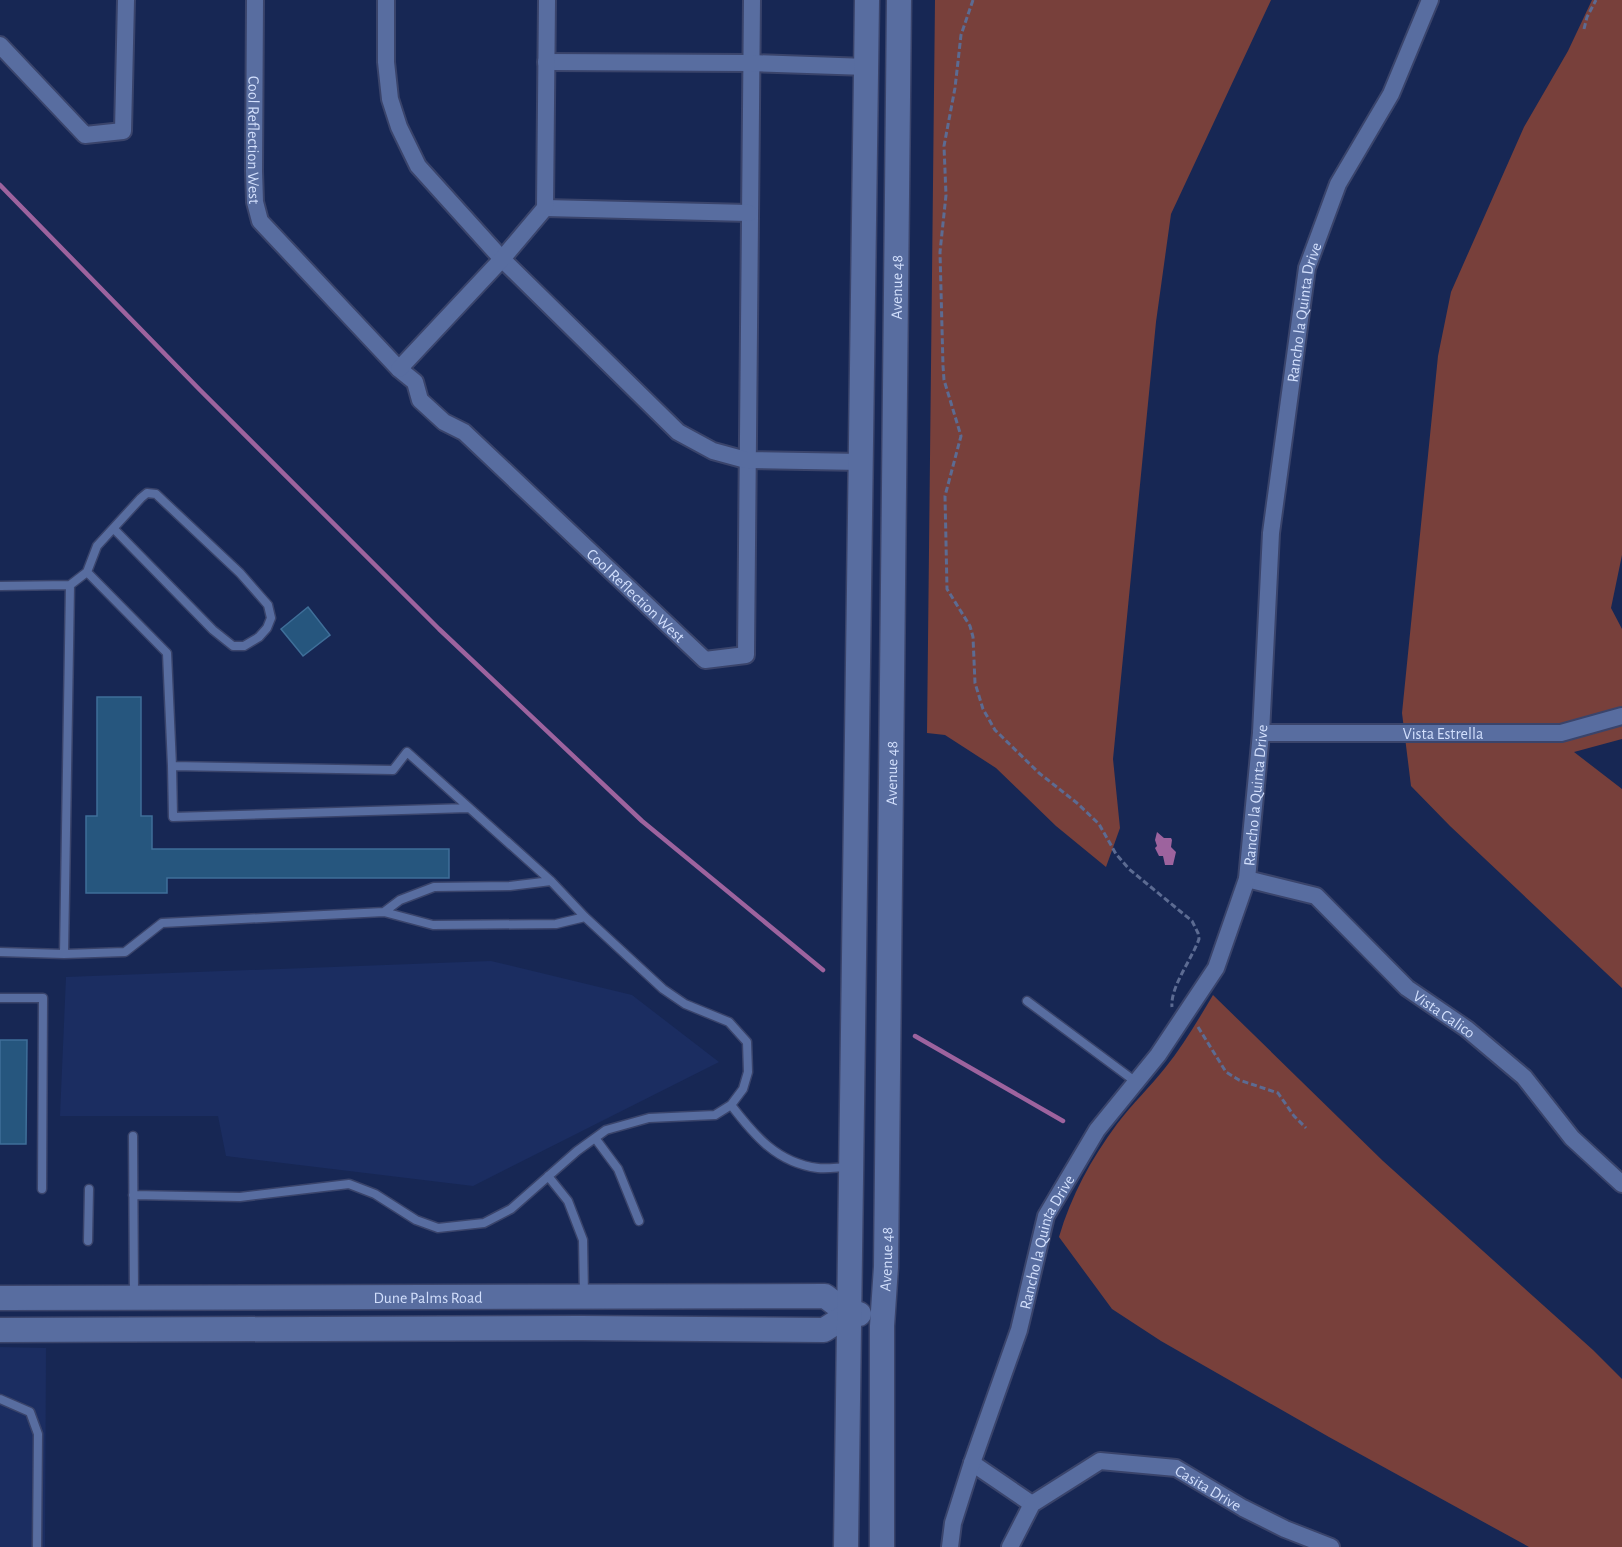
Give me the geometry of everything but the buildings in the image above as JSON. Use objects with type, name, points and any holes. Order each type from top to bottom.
[{"type":"main road","name":"Avenue 48","points":[[846,1547],[867,0]]},
{"type":"main road","name":"Avenue 48","points":[[882,1547],[899,0]]},
{"type":"main road","points":[[867,67],[878,67],[885,75],[884,202],[897,253]]},
{"type":"main road","points":[[862,462],[894,462]]},
{"type":"main road","name":"Dune Palms Road","points":[[0,1298],[825,1296],[849,1314],[824,1330],[493,1328],[0,1330]]},
{"type":"main road","points":[[56,1330],[125,1314],[131,1308],[134,1297]]},
{"type":"main road","points":[[341,1330],[344,1318],[352,1312],[427,1297]]},
{"type":"main road","points":[[493,1328],[571,1313],[582,1304],[584,1297]]},
{"type":"main road","points":[[849,1314],[883,1313]]},
{"type":"street","points":[[0,45],[85,135],[123,131],[126,0]]},
{"type":"street","name":"Cool Reflection West","points":[[255,0],[254,171],[255,202],[260,221],[399,369],[415,382],[420,400],[428,408],[444,422],[464,432],[705,660],[746,656],[752,0]]},
{"type":"street","points":[[386,0],[386,62],[390,99],[399,127],[418,166],[502,259],[678,432],[713,451],[746,460],[862,462]]},
{"type":"street","points":[[399,369],[502,259],[545,208],[547,0]]},
{"type":"street","name":"Rancho la Quinta Drive","points":[[950,1547],[953,1523],[972,1463],[1019,1330],[1046,1216],[1097,1130],[1158,1055],[1216,968],[1247,879],[1261,733],[1271,533],[1307,268],[1338,184],[1391,94],[1430,0]]},
{"type":"street","points":[[546,62],[751,63],[867,67]]},
{"type":"street","points":[[545,208],[749,213]]},
{"type":"street","name":"Vista Estrella","points":[[1261,733],[1561,733],[1622,716]]},
{"type":"street","name":"Vista Calico","points":[[1247,879],[1316,896],[1407,988],[1467,1029],[1524,1077],[1572,1138],[1622,1184]]},
{"type":"street","name":"Casita Drive","points":[[1032,1503],[1100,1461],[1176,1468],[1243,1508],[1285,1529],[1331,1547]]},
{"type":"street","points":[[972,1463],[1032,1503],[1010,1547]]},
{"type":"lane","points":[[0,586],[70,585],[87,572],[97,546],[147,493],[156,495],[240,573],[268,605],[271,618],[267,628],[253,642],[239,647],[233,646],[213,630],[114,529]]},
{"type":"lane","points":[[87,572],[167,653],[173,817],[468,808]]},
{"type":"lane","points":[[64,954],[70,585]]},
{"type":"lane","points":[[133,1195],[240,1197],[349,1184],[375,1194],[416,1220],[438,1228],[484,1223],[511,1209],[606,1130],[649,1118],[715,1115],[730,1105],[743,1089],[748,1072],[747,1042],[729,1022],[685,1004],[663,989],[585,917],[550,881],[406,752],[393,770],[171,766]]},
{"type":"lane","points":[[384,912],[400,900],[434,887],[510,886],[550,881]]},
{"type":"lane","points":[[0,952],[64,954],[125,952],[162,923],[384,912],[434,925],[556,924],[585,917]]},
{"type":"lane","points":[[0,998],[43,998],[42,1189]]},
{"type":"lane","points":[[1027,1001],[1136,1082]]},
{"type":"lane","points":[[730,1105],[776,1153],[789,1161],[819,1168],[851,1167]]},
{"type":"lane","points":[[133,1136],[134,1297]]},
{"type":"lane","points":[[595,1138],[618,1169],[639,1221]]},
{"type":"lane","points":[[548,1176],[568,1201],[583,1240],[584,1297]]},
{"type":"lane","points":[[88,1241],[89,1189]]},
{"type":"lane","points":[[0,1399],[30,1412],[38,1434],[37,1547]]},
{"type":"path","points":[[973,0],[961,35],[956,88],[944,146],[946,195],[940,252],[943,366],[944,380],[961,436],[945,496],[947,589],[970,626],[973,637],[975,683],[983,709],[995,730],[1039,773],[1077,803],[1099,825],[1116,854],[1130,868],[1192,921],[1198,933],[1198,939],[1171,1001],[1174,1009]]},
{"type":"path","points":[[1584,29],[1587,17],[1596,0]]},
{"type":"path","points":[[1198,1027],[1226,1072],[1239,1080],[1278,1093],[1294,1116],[1306,1128]]},
{"type":"shaded area","points":[[935,0],[1271,0],[1171,214],[1156,322],[1113,759],[1120,828],[1106,867],[1056,826],[996,768],[945,735],[927,733]]},
{"type":"shaded area","points":[[1592,0],[1622,0],[1622,555],[1611,608],[1622,629],[1622,739],[1574,752],[1622,789],[1622,988],[1450,826],[1411,786],[1402,713],[1438,356],[1451,292],[1524,127],[1568,51]]},
{"type":"shaded area","points":[[1157,832],[1164,838],[1172,840],[1171,847],[1176,852],[1173,865],[1165,865],[1163,856],[1159,856],[1155,848]]},
{"type":"shaded area","points":[[491,961],[632,995],[719,1062],[473,1186],[226,1156],[218,1116],[60,1116],[66,977]]},
{"type":"shaded area","points":[[1213,995],[1383,1161],[1593,1350],[1622,1379],[1622,1547],[1529,1547],[1329,1437],[1161,1341],[1112,1309],[1059,1237],[1076,1192],[1099,1151],[1123,1117],[1172,1060]]},
{"type":"shaded area","points":[[0,1347],[46,1348],[45,1547],[0,1547]]},
{"type":"waterway","points":[[0,185],[200,390],[439,629],[642,821],[823,970]]},
{"type":"waterway","points":[[915,1036],[1063,1121]]}]
